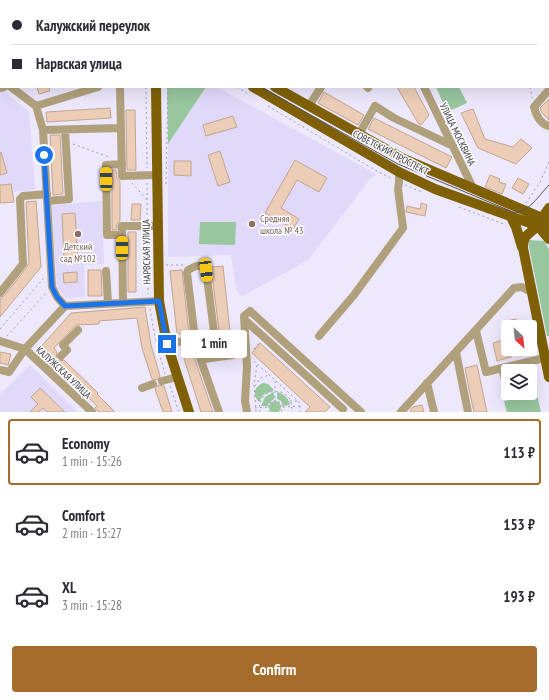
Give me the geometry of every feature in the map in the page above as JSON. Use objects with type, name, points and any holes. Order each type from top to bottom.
[{"type":"main road","name":"НАРВСКАЯ УЛИЦА","points":[[156,88],[156,176],[159,301],[167,344],[189,412]]},
{"type":"main road","name":"СОВЕТСКИЙ ПРОСПЕКТ","points":[[255,88],[398,172],[435,189],[511,217],[543,222]]},
{"type":"main road","name":"СОВЕТСКИЙ ПРОСПЕКТ","points":[[277,88],[402,158],[543,222],[549,230]]},
{"type":"main road","points":[[523,248],[524,238],[529,232],[543,222],[549,208]]},
{"type":"main road","points":[[511,217],[523,248],[531,292],[545,340],[545,358],[549,377]]},
{"type":"main road","points":[[543,222],[549,239]]},
{"type":"street","points":[[13,88],[36,106],[43,130],[52,287],[57,297],[65,306]]},
{"type":"street","points":[[36,106],[95,88]]},
{"type":"street","points":[[120,88],[122,176],[156,176]]},
{"type":"street","points":[[309,106],[320,88]]},
{"type":"street","name":"УЛИЦА МОСКВИНА","points":[[424,88],[474,190]]},
{"type":"street","points":[[549,90],[534,106],[535,112],[541,122],[549,126]]},
{"type":"street","points":[[360,134],[375,106],[394,118],[453,146]]},
{"type":"street","points":[[43,130],[121,128]]},
{"type":"street","points":[[0,293],[24,264],[20,199],[23,196],[69,199],[65,130]]},
{"type":"street","points":[[122,164],[106,165],[107,235],[122,235]]},
{"type":"street","points":[[319,336],[354,295],[403,228],[398,189],[398,172]]},
{"type":"street","points":[[123,302],[122,226],[157,226]]},
{"type":"street","points":[[211,358],[215,354],[216,347],[206,270],[202,266],[196,266],[188,270],[187,273],[195,339],[219,412]]},
{"type":"street","points":[[106,271],[108,303]]},
{"type":"street","points":[[401,412],[514,288],[522,287],[531,292]]},
{"type":"street","points":[[0,370],[9,372],[25,349],[65,306],[159,301]]},
{"type":"street","points":[[247,412],[245,401],[247,356],[244,316],[250,310],[361,412]]},
{"type":"street","points":[[244,320],[342,411],[349,401]]},
{"type":"street","points":[[61,356],[67,350],[63,345],[78,330]]},
{"type":"street","points":[[476,331],[486,372],[501,368]]},
{"type":"street","points":[[167,344],[195,339]]},
{"type":"street","name":"КАЛУЖСКАЯ УЛИЦА","points":[[1,341],[25,349],[92,412]]},
{"type":"street","points":[[456,352],[468,412]]},
{"type":"street","points":[[199,355],[204,359],[233,355]]},
{"type":"street","points":[[519,364],[545,358]]},
{"type":"street","points":[[48,370],[54,363]]},
{"type":"street","points":[[162,381],[177,377]]},
{"type":"street","points":[[427,383],[434,412]]},
{"type":"street","points":[[142,388],[153,384]]},
{"type":"path","points":[[166,186],[168,88]]},
{"type":"path","points":[[530,88],[534,106]]},
{"type":"path","points":[[65,141],[111,158]]},
{"type":"path","points":[[524,206],[540,182],[549,162]]},
{"type":"path","points":[[126,176],[147,200]]},
{"type":"path","points":[[166,265],[183,265],[188,270]]},
{"type":"path","points":[[0,329],[51,271]]},
{"type":"path","points":[[1,341],[52,287]]},
{"type":"path","points":[[264,338],[247,356],[258,364],[300,403],[300,412]]},
{"type":"path","points":[[256,412],[254,387],[258,364]]},
{"type":"path","points":[[254,387],[260,378],[270,375]]},
{"type":"path","points":[[275,380],[275,400]]},
{"type":"path","points":[[283,393],[286,390]]},
{"type":"path","points":[[260,412],[260,402],[264,396],[275,391],[283,393],[287,396],[292,407],[291,412]]},
{"type":"path","points":[[275,400],[280,402],[283,407]]},
{"type":"path","points":[[268,407],[269,403],[275,400]]},
{"type":"path","points":[[290,401],[297,401]]},
{"type":"path","points":[[283,407],[301,406]]},
{"type":"path","points":[[255,408],[268,407]]},
{"type":"path","points":[[268,407],[270,412]]},
{"type":"path","points":[[281,412],[283,407]]},
{"type":"shaded area","points":[[0,88],[4,88],[5,92],[29,112],[35,190],[12,192],[14,202],[0,203]]},
{"type":"shaded area","name":"Средняя школа № 43","points":[[205,88],[219,88],[376,174],[370,179],[308,260],[241,297],[236,289],[231,255],[168,257],[168,144]]},
{"type":"shaded area","name":"Детский сад №102","points":[[102,201],[104,264],[84,265],[85,297],[66,298],[57,288],[51,205]]},
{"type":"shaded area","points":[[30,365],[78,412],[0,412],[0,394]]},
{"type":"green space","points":[[167,88],[205,88],[168,144]]},
{"type":"green space","points":[[436,88],[460,88],[467,103],[447,112]]},
{"type":"green space","points":[[200,222],[236,222],[235,245],[199,244]]},
{"type":"green space","points":[[529,240],[544,241],[549,249],[549,336],[547,336],[529,247]]},
{"type":"green space","points":[[263,383],[268,384],[274,390],[263,395],[259,402],[255,397],[255,391]]},
{"type":"green space","points":[[274,392],[274,399],[267,406],[261,406],[265,397]]},
{"type":"green space","points":[[277,392],[289,400],[290,405],[283,406],[281,401],[277,399]]},
{"type":"green space","points":[[537,395],[541,412],[507,412],[504,401],[537,400]]},
{"type":"green space","points":[[273,401],[277,401],[281,405],[281,409],[278,412],[272,412],[269,409],[269,405]]},
{"type":"building","points":[[37,88],[49,88],[50,91],[39,94]]},
{"type":"building","points":[[398,88],[415,88],[429,115],[421,125],[418,123]]},
{"type":"building","points":[[324,92],[364,115],[358,125],[318,103]]},
{"type":"building","points":[[549,99],[549,120],[542,113],[540,108]]},
{"type":"building","points":[[110,108],[111,118],[47,122],[46,112]]},
{"type":"building","points":[[473,109],[485,139],[513,147],[521,139],[532,148],[516,164],[478,148],[461,113]]},
{"type":"building","points":[[126,110],[135,110],[136,170],[127,170]]},
{"type":"building","points":[[233,116],[237,127],[206,136],[203,125]]},
{"type":"building","points":[[374,118],[452,157],[446,168],[368,129]]},
{"type":"building","points":[[50,135],[60,135],[63,194],[53,195]]},
{"type":"building","points":[[220,151],[230,182],[218,186],[208,155]]},
{"type":"building","points":[[1,152],[7,173],[0,175],[0,153]]},
{"type":"building","points":[[295,160],[327,178],[319,192],[297,180],[281,208],[299,219],[293,229],[265,213]]},
{"type":"building","points":[[174,161],[191,161],[191,176],[174,175]]},
{"type":"building","points":[[112,170],[116,170],[117,179],[120,181],[120,221],[117,224],[117,230],[112,230]]},
{"type":"building","points":[[490,175],[500,179],[499,182],[506,184],[502,194],[485,187]]},
{"type":"building","points":[[518,178],[529,184],[523,194],[512,188]]},
{"type":"building","points":[[11,184],[14,202],[0,203],[0,185]]},
{"type":"building","points":[[36,201],[41,267],[0,317],[0,299],[4,296],[29,263],[26,202]]},
{"type":"building","points":[[421,203],[427,205],[425,216],[406,212],[407,206],[420,209]]},
{"type":"building","points":[[132,204],[141,204],[140,220],[131,220]]},
{"type":"building","points":[[75,213],[78,260],[64,260],[62,214]]},
{"type":"building","points":[[128,232],[136,232],[136,292],[128,292]]},
{"type":"building","points":[[223,266],[232,350],[221,351],[211,267]]},
{"type":"building","points":[[88,270],[101,270],[102,296],[88,296]]},
{"type":"building","points":[[182,270],[189,333],[177,334],[170,271]]},
{"type":"building","points":[[77,272],[77,282],[64,283],[63,273]]},
{"type":"building","points":[[145,307],[151,345],[160,376],[157,380],[152,379],[142,348],[137,318],[99,321],[99,324],[76,325],[54,348],[57,352],[56,358],[49,360],[39,349],[71,313]]},
{"type":"building","points":[[501,341],[501,356],[511,357],[497,361],[493,343]]},
{"type":"building","points":[[260,343],[330,407],[325,412],[305,412],[310,407],[252,353]]},
{"type":"building","points":[[191,346],[213,412],[201,412],[181,349]]},
{"type":"building","points":[[0,352],[11,354],[8,365],[0,363]]},
{"type":"building","points":[[64,360],[115,412],[99,412],[95,408],[97,406],[57,367],[59,365],[59,361]]},
{"type":"building","points":[[477,365],[487,412],[474,412],[469,389],[465,368]]},
{"type":"building","points":[[158,385],[164,386],[172,412],[163,412],[155,389]]},
{"type":"building","points":[[40,388],[65,412],[47,412],[43,408],[38,412],[30,412],[38,404],[31,397]]},
{"type":"building","points":[[422,405],[424,412],[411,412],[410,410],[413,407]]},
{"type":"tram line","points":[[263,88],[398,164],[513,212],[518,212],[528,207],[549,185]]},
{"type":"place","name":"Средняя школа № 43","points":[[252,224]]},
{"type":"place","name":"Детский сад №102","points":[[78,234]]},
{"type":"route","points":[[44,155],[52,287],[57,297],[65,306],[159,301],[167,344]]}]
